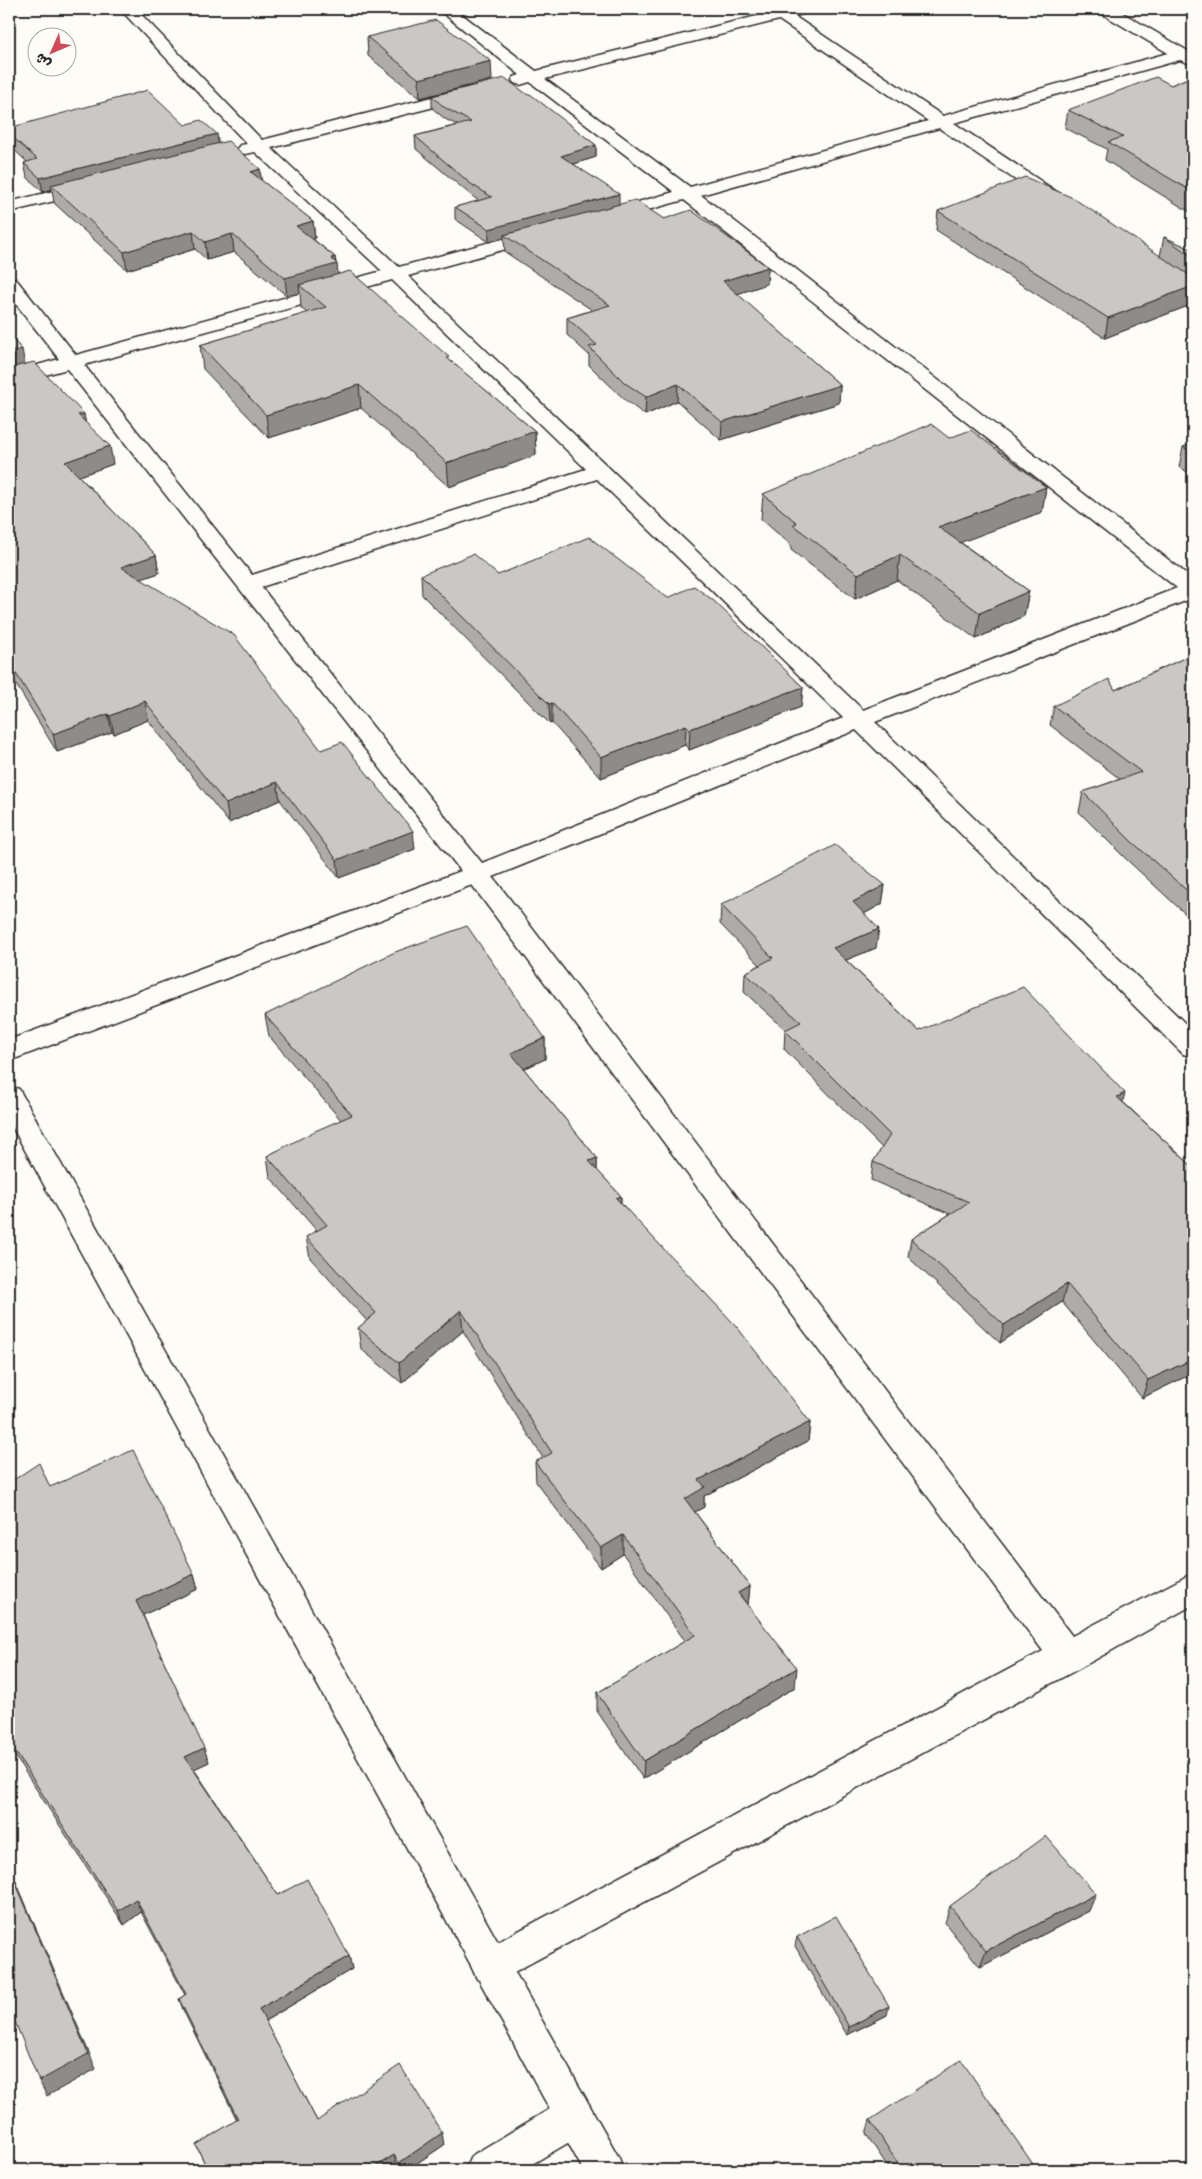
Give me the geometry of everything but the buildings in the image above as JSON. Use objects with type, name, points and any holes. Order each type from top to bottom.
[{"type":"street","points":[[128,9],[259,146],[395,273],[600,470],[1193,1047]]},
{"type":"street","points":[[446,9],[532,77],[689,194],[1193,590]]},
{"type":"street","points":[[504,84],[777,12],[805,9]]},
{"type":"street","points":[[1105,9],[1188,57]]},
{"type":"street","points":[[777,12],[1071,209]]},
{"type":"street","points":[[594,220],[1188,57]]},
{"type":"street","points":[[230,153],[485,89]]},
{"type":"street","points":[[9,207],[105,184]]},
{"type":"street","points":[[9,379],[556,230]]},
{"type":"street","points":[[9,283],[476,874],[1068,1657]]},
{"type":"street","points":[[248,584],[600,470]]},
{"type":"street","points":[[9,1051],[476,874],[859,720],[1193,590]]},
{"type":"street","points":[[9,1096],[604,2170]]},
{"type":"street","points":[[490,1966],[1068,1657],[1193,1588]]},
{"type":"street","points":[[486,2170],[574,2117]]}]
